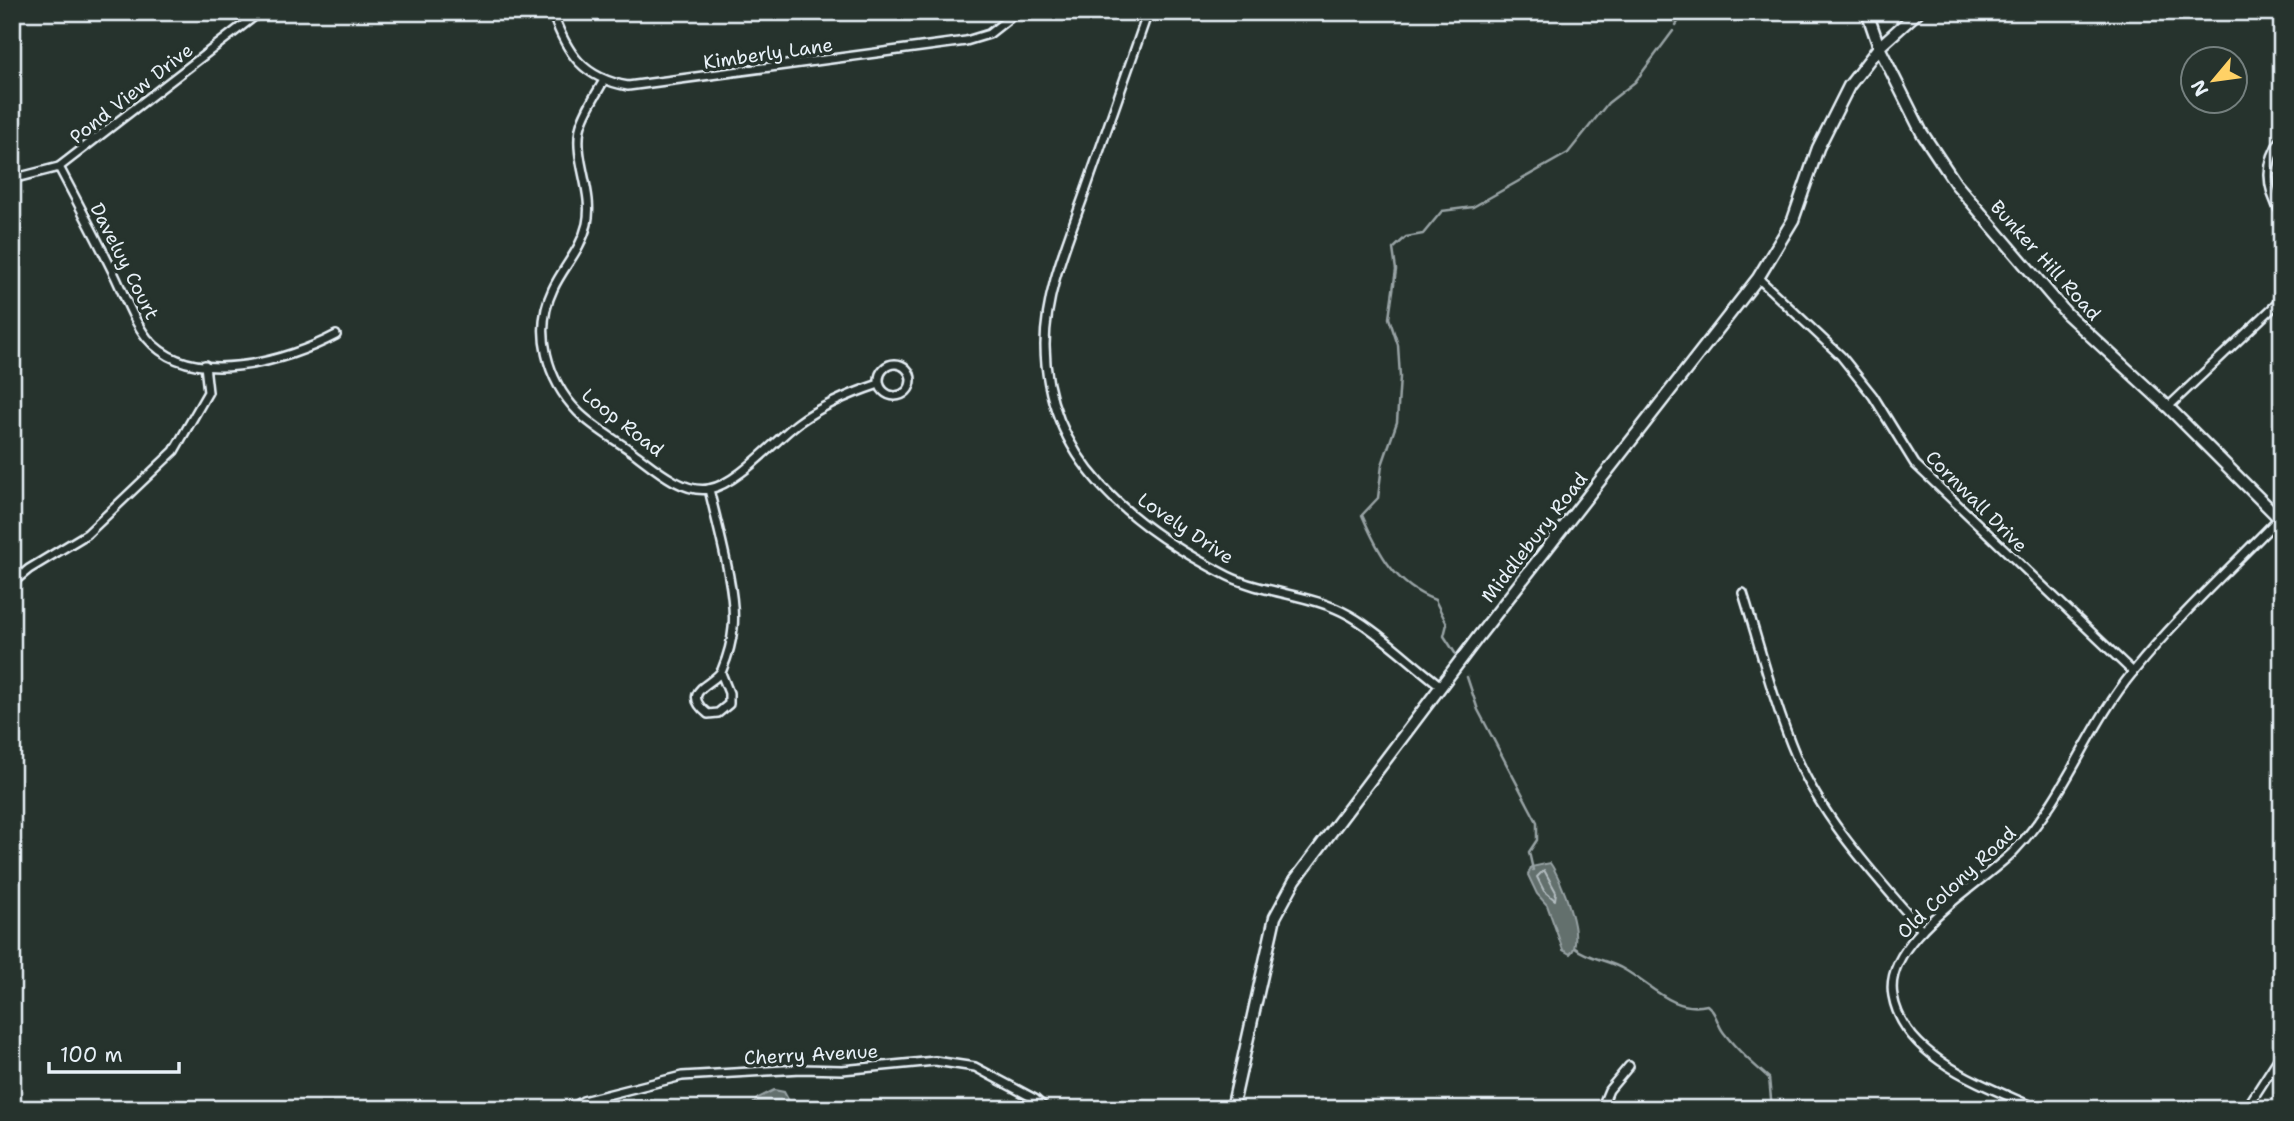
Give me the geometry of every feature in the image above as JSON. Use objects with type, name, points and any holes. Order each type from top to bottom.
[{"type":"street","name":"Pond View Drive","points":[[12,179],[59,167],[260,12]]},
{"type":"street","points":[[552,12],[561,37],[577,61],[603,82]]},
{"type":"street","name":"Kimberly Lane","points":[[603,82],[628,86],[655,84],[967,41],[989,34],[1017,12]]},
{"type":"street","name":"Lovely Drive","points":[[1149,12],[1056,275],[1045,343],[1050,391],[1064,436],[1091,477],[1144,523],[1189,554],[1231,577],[1349,614],[1441,686]]},
{"type":"street","name":"Bunker Hill Road","points":[[1867,12],[1879,47],[1922,132],[1956,184],[2066,313],[2168,407],[2280,519]]},
{"type":"street","name":"Middlebury Road","points":[[1232,1109],[1276,917],[1295,880],[1441,686],[1758,278],[1793,220],[1830,120],[1849,86],[1879,47],[1918,12]]},
{"type":"street","name":"Loop Road","points":[[603,82],[580,127],[578,148],[589,205],[587,224],[581,243],[552,289],[545,313],[544,338],[548,365],[560,390],[579,413],[653,467],[685,486],[709,489]]},
{"type":"street","points":[[2282,138],[2267,171],[2270,194],[2282,215]]},
{"type":"street","name":"Daveluy Court","points":[[59,167],[130,309],[148,339],[189,364],[263,362],[305,352],[336,335]]},
{"type":"street","name":"Cornwall Drive","points":[[1758,278],[1841,356],[1873,396],[1915,464],[2133,672]]},
{"type":"street","points":[[2168,407],[2282,299]]},
{"type":"street","points":[[893,364],[904,366],[910,375],[908,390],[900,395],[885,393],[880,384],[880,373],[893,364]]},
{"type":"street","points":[[12,583],[29,569],[87,534],[174,451],[208,392],[205,365]]},
{"type":"street","points":[[721,673],[700,689],[697,697],[699,707],[708,713],[718,713],[729,704],[729,693],[721,673],[733,627],[726,566],[709,489],[741,472],[798,423],[880,384]]},
{"type":"street","name":"Old Colony Road","points":[[2038,1109],[1983,1084],[1931,1055],[1903,1024],[1892,995],[1894,974],[1901,955],[1922,930],[2001,864],[2040,824],[2133,672],[2280,519]]},
{"type":"street","points":[[1744,593],[1776,704],[1797,758],[1818,798],[1853,849],[1922,930]]},
{"type":"street","points":[[2246,1109],[2282,1053]]},
{"type":"street","name":"Cherry Avenue","points":[[570,1109],[583,1101],[682,1076],[842,1070],[935,1061],[975,1067],[1035,1099],[1045,1109]]},
{"type":"street","points":[[1601,1109],[1609,1090],[1629,1066]]},
{"type":"water","points":[[1550,863],[1560,882],[1574,923],[1574,947],[1570,954],[1563,950],[1547,905],[1537,894],[1528,875],[1531,867]]},
{"type":"water","points":[[774,1090],[784,1092],[790,1103],[785,1109],[749,1109],[758,1098]]},
{"type":"waterway","points":[[1676,25],[1684,12]]},
{"type":"waterway","points":[[1455,653],[1444,636],[1447,624],[1435,600],[1421,594],[1399,577],[1382,555],[1362,515],[1378,498],[1382,465],[1397,422],[1400,377],[1398,345],[1389,318],[1396,270],[1393,249],[1406,237],[1423,234],[1442,211],[1473,207],[1568,153],[1608,103],[1635,82],[1673,31]]},
{"type":"waterway","points":[[1467,677],[1478,710],[1537,822],[1537,840],[1529,852],[1533,870]]},
{"type":"waterway","points":[[1575,948],[1619,967],[1673,1001],[1684,1005],[1707,1005],[1729,1039],[1769,1078],[1772,1109]]}]
